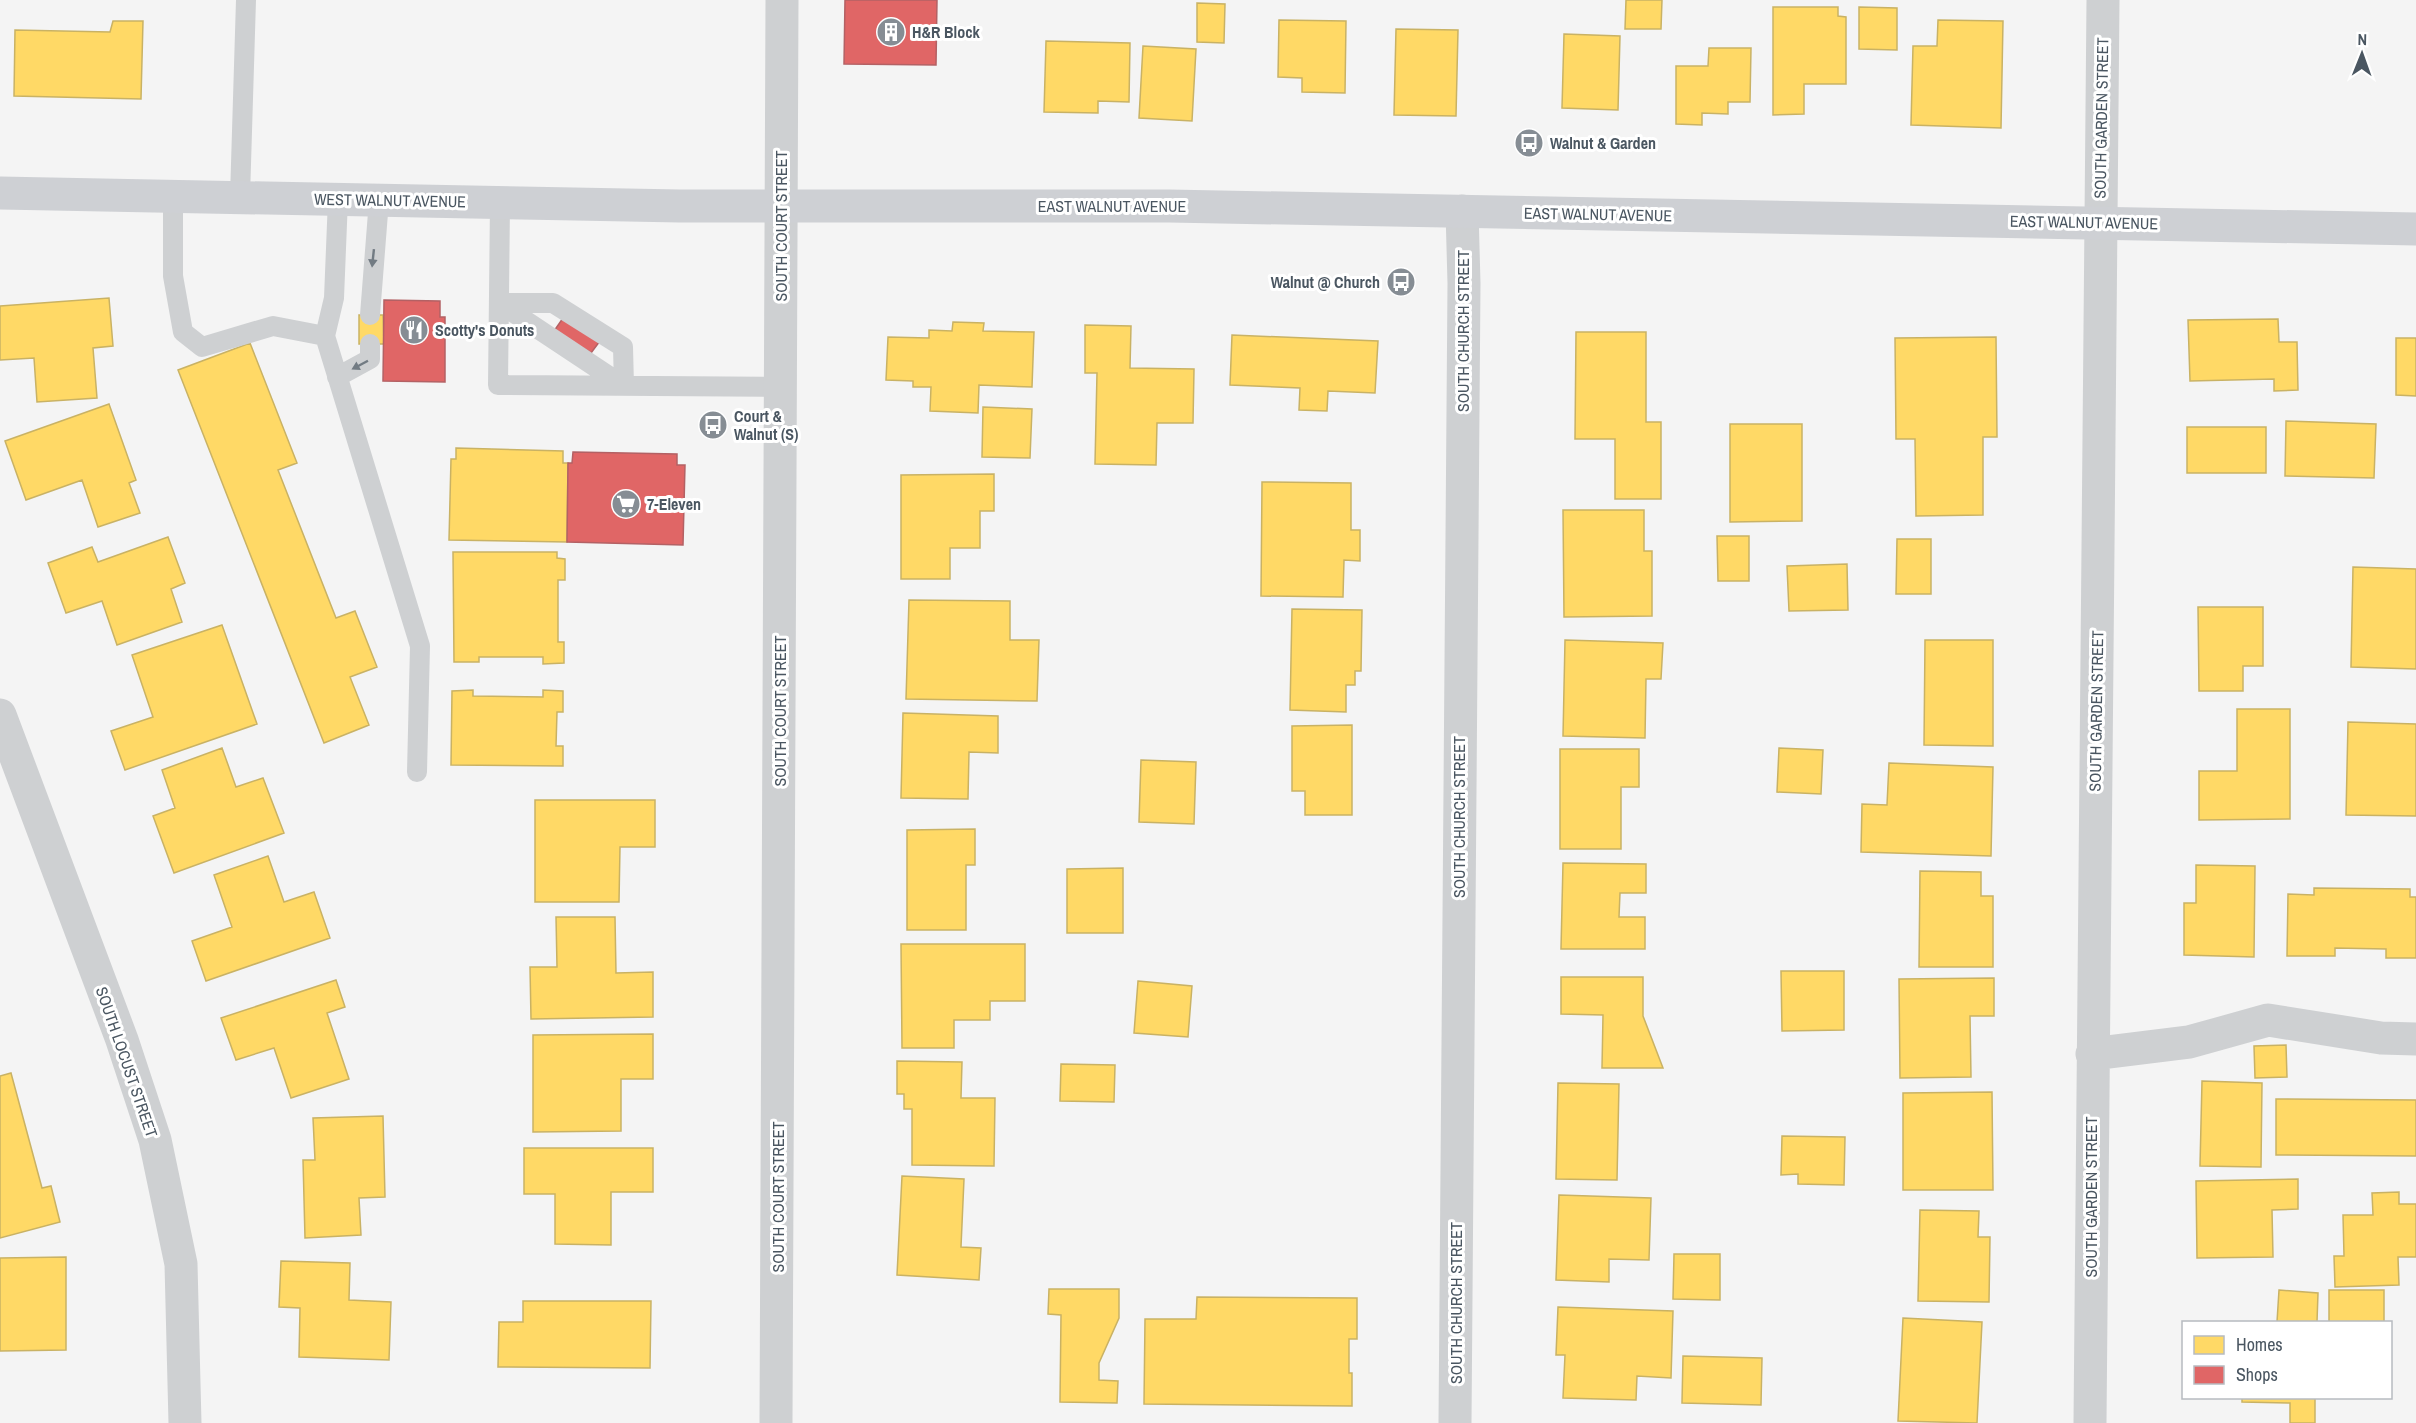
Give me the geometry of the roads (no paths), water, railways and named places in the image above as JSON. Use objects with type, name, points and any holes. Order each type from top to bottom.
[{"type":"main road","name":"WEST WALNUT AVENUE","points":[[0,193],[780,206]]},
{"type":"main road","name":"EAST WALNUT AVENUE","points":[[780,206],[1169,206],[2416,229]]},
{"type":"street","name":"SOUTH COURT STREET","points":[[776,1423],[782,0]]},
{"type":"street","name":"SOUTH GARDEN STREET","points":[[2090,1423],[2103,0]]},
{"type":"street","name":"SOUTH CHURCH STREET","points":[[1455,1423],[1464,283],[1462,211]]},
{"type":"street","name":"SOUTH LOCUST STREET","points":[[0,716],[122,1040],[155,1140],[181,1264],[185,1423]]},
{"type":"street","points":[[2092,1054],[2189,1042],[2268,1020],[2381,1038],[2416,1039]]},
{"type":"lane","points":[[240,197],[246,0]]},
{"type":"lane","points":[[173,196],[173,276],[183,332],[202,347],[273,326],[325,336]]},
{"type":"lane","points":[[338,199],[334,298],[325,336],[420,646],[417,772]]},
{"type":"lane","points":[[370,315],[379,200]]},
{"type":"lane","points":[[500,203],[498,385],[782,387]]},
{"type":"lane","points":[[500,303],[553,303],[623,347],[624,386]]},
{"type":"lane","points":[[500,303],[624,386]]},
{"type":"lane","points":[[337,377],[370,359],[370,344]]},
{"type":"place","name":"H&R Block","points":[[891,32]]},
{"type":"place","name":"Walnut & Garden","points":[[1529,143]]},
{"type":"place","name":"Walnut @ Church","points":[[1401,282]]},
{"type":"place","name":"Scotty's Donuts","points":[[414,330]]},
{"type":"place","name":"Court & Walnut (S)","points":[[713,425]]},
{"type":"place","name":"7-Eleven","points":[[626,504]]}]
